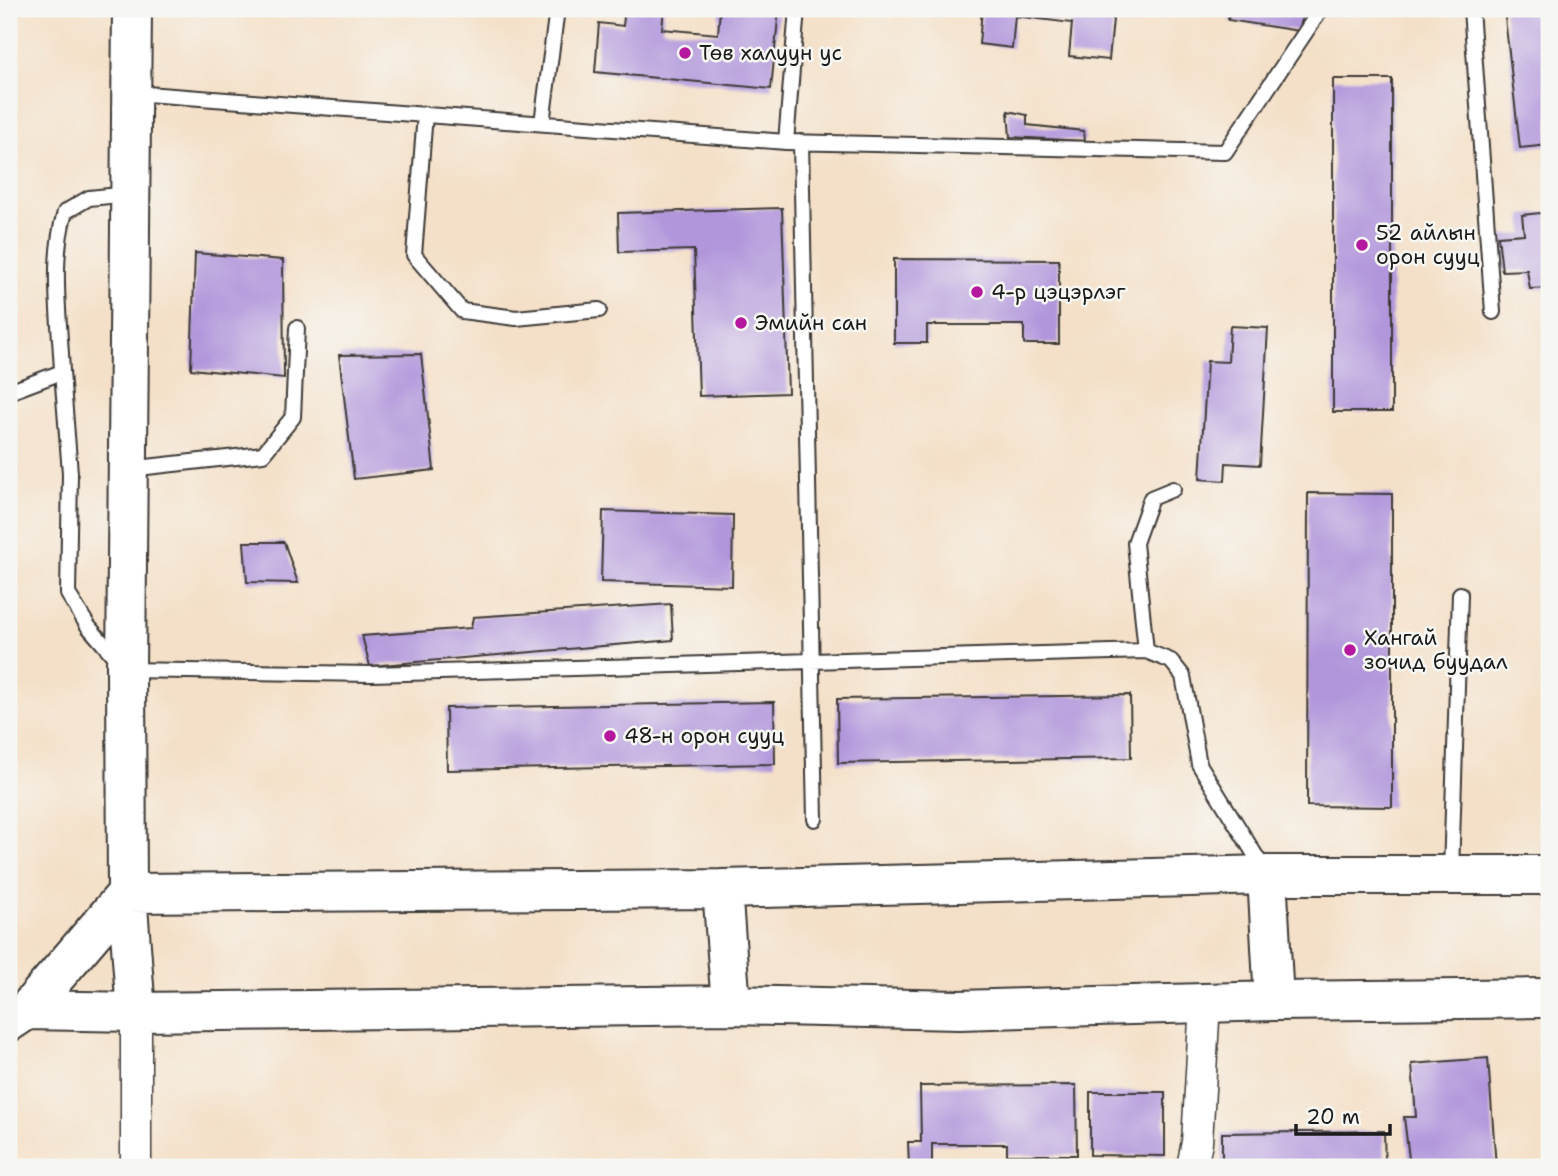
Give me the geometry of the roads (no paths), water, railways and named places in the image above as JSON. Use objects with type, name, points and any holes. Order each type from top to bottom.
[{"type":"main road","points":[[132,9],[126,670],[127,893],[136,1012]]},
{"type":"main road","points":[[18,1016],[127,893],[722,888],[1267,875],[1549,875]]},
{"type":"main road","points":[[1267,875],[1273,1001]]},
{"type":"main road","points":[[722,888],[731,1005]]},
{"type":"main road","points":[[18,1016],[136,1012],[731,1005],[959,1010],[1273,1001],[1549,999]]},
{"type":"street","points":[[1192,1167],[1197,1142],[1205,1003]]},
{"type":"street","points":[[136,1012],[136,1167]]},
{"type":"lane","points":[[542,123],[557,9]]},
{"type":"lane","points":[[797,9],[794,142],[813,660],[816,819]]},
{"type":"lane","points":[[132,93],[794,142],[1225,152],[1321,9]]},
{"type":"lane","points":[[1471,9],[1493,312]]},
{"type":"lane","points":[[425,114],[414,255],[462,311],[516,318],[599,310]]},
{"type":"lane","points":[[131,194],[89,198],[65,212],[60,229],[59,278],[69,473],[68,594],[88,626],[126,670],[371,674],[1146,651],[1171,661],[1183,676],[1199,764],[1267,875]]},
{"type":"lane","points":[[128,469],[263,454],[293,417],[298,328]]},
{"type":"lane","points":[[9,392],[62,372]]},
{"type":"lane","points":[[1146,651],[1135,543],[1151,498],[1173,489]]},
{"type":"lane","points":[[1451,875],[1460,594]]},
{"type":"place","name":"Төв халуун ус","points":[[685,53]]},
{"type":"place","name":"52 айлын орон сууц","points":[[1362,245]]},
{"type":"place","name":"4-р цэцэрлэг","points":[[977,292]]},
{"type":"place","name":"Эмийн сан","points":[[741,323]]},
{"type":"place","name":"Хангай зочид буудал","points":[[1350,650]]},
{"type":"place","name":"48-н орон сууц","points":[[610,736]]}]
